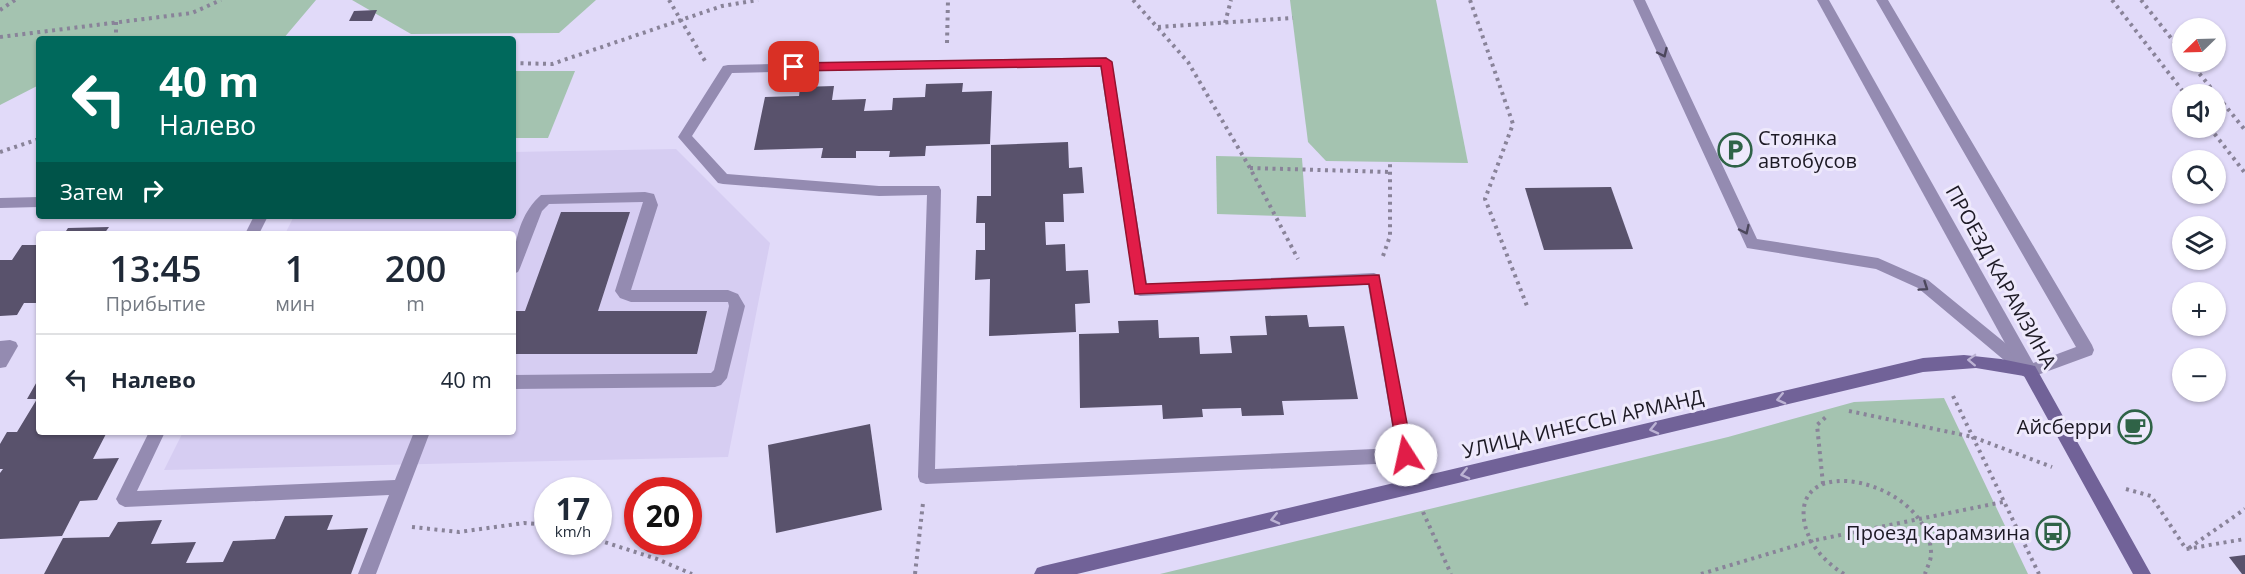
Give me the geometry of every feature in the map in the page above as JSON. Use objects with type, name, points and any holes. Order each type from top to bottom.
[{"type":"street","points":[[1638,0],[1752,244],[1878,264],[1923,284],[2029,371],[2086,350],[1882,0]]},
{"type":"street","name":"ПРОЕЗД КАРАМЗИНА","points":[[1823,0],[2142,574]]},
{"type":"street","points":[[1406,455],[926,477],[934,190],[879,191],[723,179],[685,137],[728,69],[1106,62],[1140,290],[1310,280],[1374,279],[1406,455],[1411,486]]},
{"type":"street","points":[[516,260],[536,208],[546,199],[645,197],[649,198],[651,205],[623,291],[625,294],[631,296],[728,296],[733,298],[737,306],[722,373],[715,380],[708,382],[516,382]]},
{"type":"street","points":[[0,203],[36,202]]},
{"type":"street","points":[[0,346],[10,346],[0,362]]},
{"type":"street","name":"УЛИЦА ИНЕССЫ АРМАНД","points":[[1043,574],[1821,389],[1953,360],[1979,360],[2029,371]]},
{"type":"street","points":[[156,435],[125,499],[399,488]]},
{"type":"street","points":[[367,574],[421,435]]},
{"type":"path","points":[[0,10],[15,0]]},
{"type":"path","points":[[0,37],[192,13],[221,0]]},
{"type":"path","points":[[669,0],[705,62],[728,69]]},
{"type":"path","points":[[516,63],[552,64],[680,19],[722,6],[758,0]]},
{"type":"path","points":[[947,64],[948,0]]},
{"type":"path","points":[[1133,0],[1188,62],[1250,168],[1310,280]]},
{"type":"path","points":[[1225,23],[1231,0]]},
{"type":"path","points":[[1470,0],[1512,124],[1485,199],[1527,306]]},
{"type":"path","points":[[2112,0],[2177,84]]},
{"type":"path","points":[[2140,0],[2172,40]]},
{"type":"path","points":[[1158,27],[1293,18]]},
{"type":"path","points":[[116,22],[116,36]]},
{"type":"path","points":[[2198,72],[2245,130]]},
{"type":"path","points":[[2218,138],[2245,173]]},
{"type":"path","points":[[0,152],[36,140]]},
{"type":"path","points":[[1374,279],[1390,236],[1390,162]]},
{"type":"path","points":[[1250,168],[1390,172]]},
{"type":"path","points":[[1821,389],[1836,408],[1973,437]]},
{"type":"path","points":[[1953,396],[2039,574]]},
{"type":"path","points":[[1823,484],[1817,425],[1836,408]]},
{"type":"path","points":[[915,574],[926,477]]},
{"type":"path","points":[[1844,574],[1823,558],[1811,541],[1805,527],[1803,513],[1806,501],[1813,491],[1823,484],[1850,479],[1865,482],[1895,496],[1919,519],[1928,533],[1931,548],[1931,561],[1927,574]]},
{"type":"path","points":[[1411,486],[1451,574]]},
{"type":"path","points":[[1701,574],[1811,541],[2003,502]]},
{"type":"path","points":[[2187,549],[2245,509]]},
{"type":"path","points":[[387,521],[429,531],[457,532],[487,530],[529,521],[534,522]]},
{"type":"path","points":[[612,545],[657,559],[692,574]]},
{"type":"shaded area","points":[[676,149],[770,243],[728,457],[164,470],[182,435],[516,435],[516,231],[286,231],[292,219],[516,219],[516,152]]},
{"type":"green space","points":[[0,0],[316,0],[286,36],[36,36],[36,87],[0,105]]},
{"type":"green space","points":[[352,0],[596,0],[559,33],[411,34]]},
{"type":"green space","points":[[1290,0],[1436,0],[1468,163],[1326,161],[1308,142]]},
{"type":"green space","points":[[516,71],[575,71],[548,138],[516,138]]},
{"type":"green space","points":[[1216,156],[1302,158],[1306,217],[1217,214]]},
{"type":"green space","points":[[1944,398],[2028,574],[1160,574],[1728,437],[1854,402]]},
{"type":"building","points":[[377,10],[372,21],[349,21],[354,11]]},
{"type":"building","points":[[963,83],[962,92],[992,91],[990,144],[926,146],[925,156],[889,157],[890,151],[856,151],[856,158],[821,158],[823,148],[754,150],[765,97],[799,96],[800,87],[834,86],[832,100],[866,99],[864,111],[892,110],[893,98],[925,97],[926,84]]},
{"type":"building","points":[[1068,142],[1069,168],[1082,167],[1084,193],[1063,194],[1064,222],[1045,222],[1046,245],[1065,244],[1066,271],[1088,270],[1090,303],[1075,304],[1076,332],[989,336],[990,279],[975,280],[976,250],[985,250],[985,223],[976,223],[977,196],[991,196],[991,145]]},
{"type":"building","points":[[1611,187],[1633,249],[1544,250],[1525,188]]},
{"type":"building","points":[[561,212],[630,212],[598,311],[707,311],[697,354],[516,354],[516,311],[525,311]]},
{"type":"building","points":[[109,227],[106,231],[66,231],[68,228]]},
{"type":"building","points":[[22,245],[36,245],[36,303],[24,303],[17,315],[0,316],[0,260],[12,260]]},
{"type":"building","points":[[1307,315],[1309,327],[1344,326],[1358,399],[1282,401],[1284,415],[1242,416],[1241,408],[1202,409],[1203,417],[1163,419],[1162,405],[1080,408],[1079,334],[1119,333],[1118,321],[1158,320],[1159,338],[1199,337],[1200,354],[1232,353],[1230,336],[1267,335],[1265,316]]},
{"type":"building","points":[[36,383],[36,399],[27,399]]},
{"type":"building","points":[[36,401],[36,435],[105,435],[93,459],[119,458],[97,500],[80,501],[62,536],[0,539],[0,473],[3,469],[0,469],[0,444],[7,432],[17,432]]},
{"type":"building","points":[[870,424],[882,510],[776,533],[768,445]]},
{"type":"building","points":[[333,515],[327,530],[368,528],[351,574],[44,574],[63,538],[109,537],[118,522],[162,520],[151,544],[196,542],[186,563],[223,562],[233,541],[275,539],[285,516]]},
{"type":"building","points":[[2245,555],[2245,574],[2242,574],[2229,557]]},
{"type":"place","name":"Стоянка автобусов","points":[[1735,150]]},
{"type":"place","name":"Айсберри","points":[[2135,427]]},
{"type":"place","name":"Проезд Карамзина","points":[[2053,533]]},
{"type":"route","points":[[794,67],[1106,62],[1140,290],[1310,280],[1374,279],[1406,455]]}]
